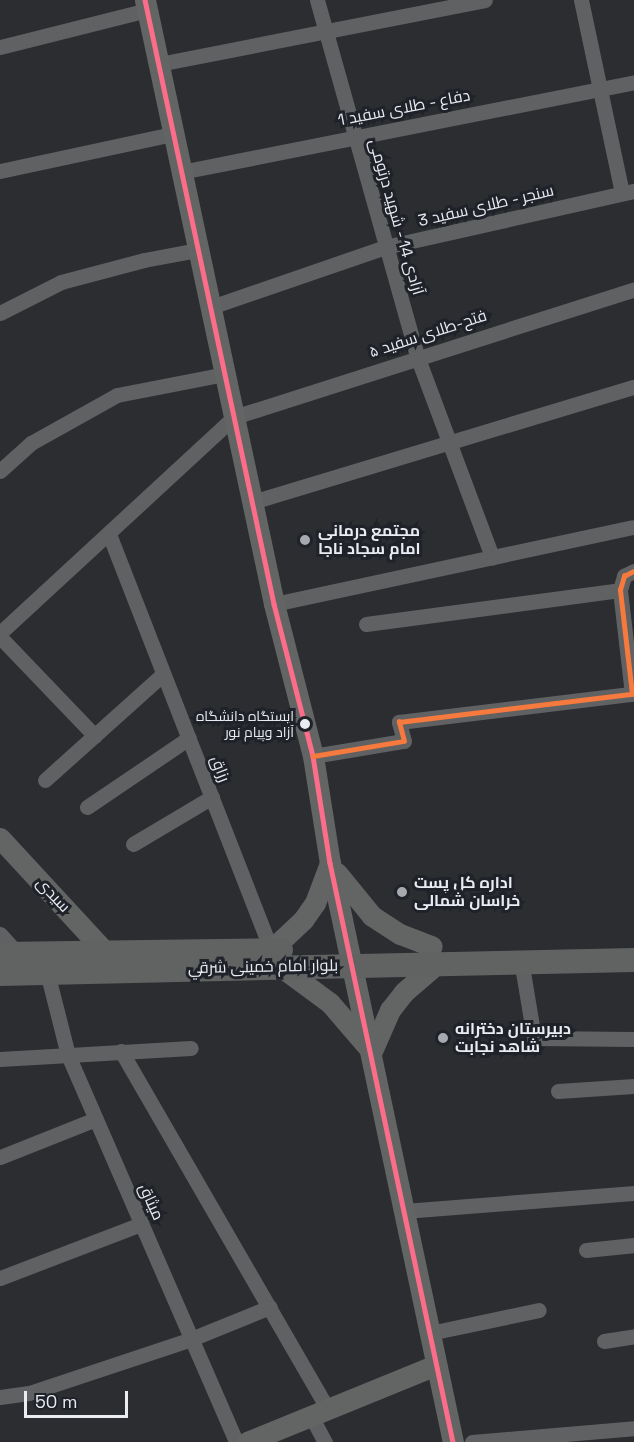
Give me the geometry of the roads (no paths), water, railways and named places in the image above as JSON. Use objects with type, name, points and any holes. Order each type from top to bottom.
[{"type":"main road","points":[[146,5],[274,604],[313,756],[330,863],[372,1052],[453,1442]]},
{"type":"main road","name":"سیدی","points":[[0,838],[104,959]]},
{"type":"main road","points":[[330,863],[348,891],[372,916],[435,954],[390,1010],[372,1052]]},
{"type":"main road","points":[[330,863],[315,903],[276,958],[330,1003],[372,1052]]},
{"type":"main road","name":"بلوار امام خمینی شرقي","points":[[0,974],[104,959],[276,958],[634,946]]},
{"type":"main road","name":"بلوار امام خمینی شرقي","points":[[8,954],[61,966]]},
{"type":"main road","name":"بلوار امام خمینی شرقي","points":[[435,954],[521,960],[634,960]]},
{"type":"main road","points":[[246,1442],[436,1365]]},
{"type":"street","name":"آزادی 14 - شهید درتومی","points":[[317,0],[417,356],[446,441],[492,557]]},
{"type":"street","points":[[159,64],[485,0]]},
{"type":"street","points":[[581,0],[600,88],[628,192]]},
{"type":"street","points":[[0,47],[146,5]]},
{"type":"street","name":"دفاع - طلای سفید 1","points":[[182,172],[634,82]]},
{"type":"street","points":[[0,171],[173,134]]},
{"type":"street","name":"سنجر - طلای سفید 3","points":[[211,307],[385,247],[628,192]]},
{"type":"street","points":[[0,313],[61,282],[198,250]]},
{"type":"street","name":"فتح-طلای سفید ۵","points":[[234,417],[417,356],[634,288]]},
{"type":"street","points":[[0,471],[31,443],[117,395],[225,374]]},
{"type":"street","points":[[252,502],[446,441],[634,387]]},
{"type":"street","points":[[95,736],[0,635],[234,417]]},
{"type":"street","points":[[274,604],[632,526]]},
{"type":"street","name":"رزاق","points":[[108,534],[276,958]]},
{"type":"street","points":[[313,756],[404,741],[399,722],[632,694],[620,590],[624,576],[634,571]]},
{"type":"street","points":[[366,624],[620,590]]},
{"type":"street","points":[[45,780],[162,675]]},
{"type":"street","points":[[87,807],[189,738]]},
{"type":"street","points":[[133,844],[212,797]]},
{"type":"street","points":[[0,934],[8,954]]},
{"type":"street","points":[[521,960],[534,1038],[634,1039]]},
{"type":"street","name":"میثاق","points":[[61,966],[68,1055],[236,1442]]},
{"type":"street","points":[[0,1059],[121,1050],[191,1048]]},
{"type":"street","points":[[121,1050],[270,1307],[320,1413],[325,1442]]},
{"type":"street","points":[[558,1091],[634,1086]]},
{"type":"street","points":[[0,1157],[96,1119]]},
{"type":"street","points":[[404,1210],[634,1193]]},
{"type":"street","points":[[0,1278],[141,1224]]},
{"type":"street","points":[[586,1250],[634,1245]]},
{"type":"street","points":[[0,1397],[29,1393],[191,1339],[270,1307]]},
{"type":"street","points":[[430,1333],[539,1310]]},
{"type":"street","points":[[604,1341],[634,1336]]},
{"type":"street","points":[[472,1442],[634,1428]]},
{"type":"place","name":"مجتمع درمانی امام سجاد ناجا","points":[[305,540]]},
{"type":"place","name":"ایستگاه دانشگاه آزاد وپیام نور","points":[[305,724]]},
{"type":"place","name":"اداره کل پست خراسان شمالی","points":[[402,892]]},
{"type":"place","name":"دبیرستان دخترانه شاهد نجابت","points":[[443,1038]]}]
